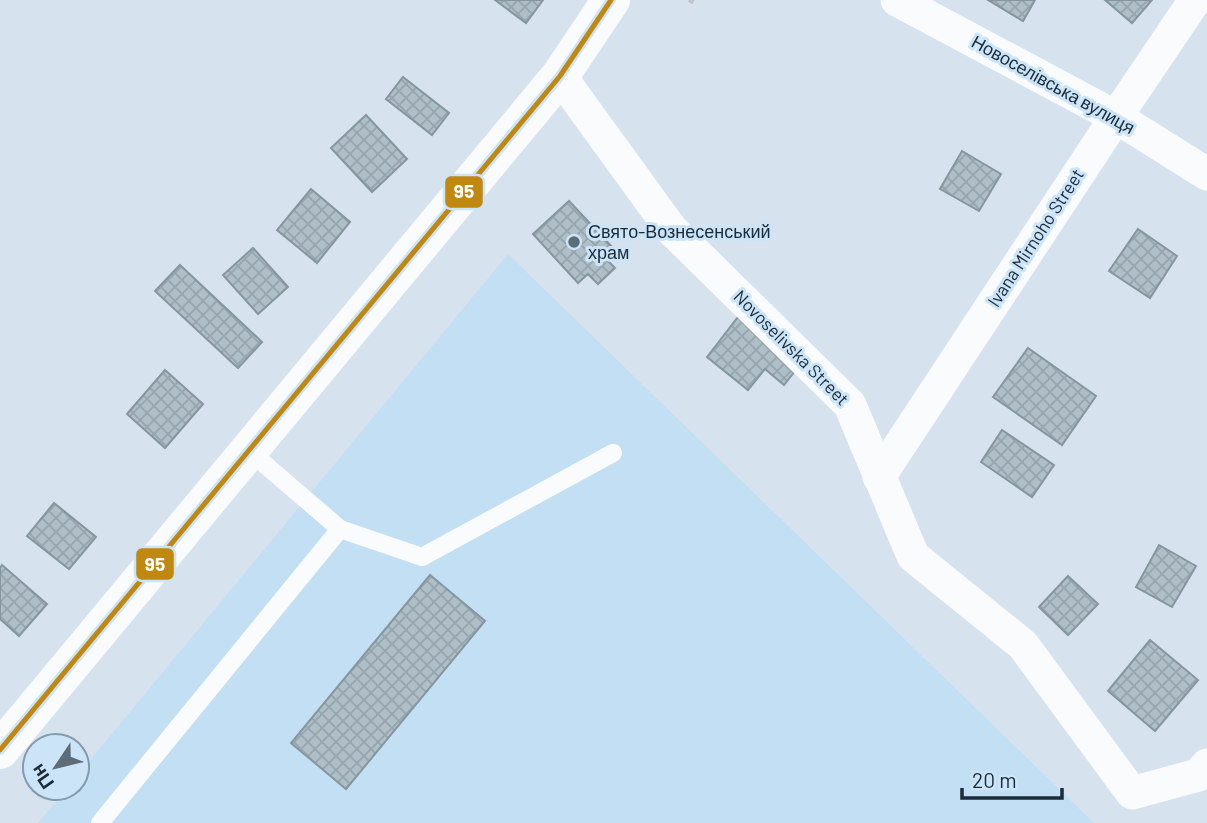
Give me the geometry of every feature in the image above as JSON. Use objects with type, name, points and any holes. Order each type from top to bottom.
[{"type":"street","points":[[0,750],[560,76],[611,0]]},
{"type":"street","name":"Новоселівська вулиця","points":[[897,0],[1115,117],[1207,174]]},
{"type":"street","name":"Ivana Mirnoho Street","points":[[879,477],[1195,0]]},
{"type":"street","name":"Novoselivska Street","points":[[560,76],[671,229],[850,405],[913,556],[1023,645],[1132,793],[1198,775],[1207,765]]},
{"type":"lane","points":[[248,450],[340,529],[422,557],[613,453]]},
{"type":"lane","points":[[100,823],[340,529]]},
{"type":"path","points":[[689,0],[695,3]]},
{"type":"shaded area","points":[[508,254],[1094,823],[38,823],[55,802],[91,802],[91,759]]},
{"type":"building","points":[[495,0],[543,0],[526,23]]},
{"type":"building","points":[[988,0],[1035,0],[1023,21]]},
{"type":"building","points":[[1105,0],[1152,0],[1132,23]]},
{"type":"building","points":[[403,77],[449,113],[432,135],[386,99]]},
{"type":"building","points":[[366,115],[407,159],[372,192],[331,148]]},
{"type":"building","points":[[962,151],[1001,174],[979,211],[940,189]]},
{"type":"building","points":[[311,189],[350,222],[317,263],[277,230]]},
{"type":"building","name":"Свято-Вознесенський храм","points":[[569,201],[614,249],[605,258],[615,268],[598,284],[588,274],[578,283],[533,234]]},
{"type":"building","points":[[1138,229],[1177,256],[1150,298],[1109,271]]},
{"type":"building","points":[[253,248],[288,287],[258,314],[223,275]]},
{"type":"building","points":[[180,265],[262,342],[238,368],[155,291]]},
{"type":"building","points":[[738,317],[799,366],[784,385],[765,369],[748,390],[707,357]]},
{"type":"building","points":[[1028,348],[1096,396],[1062,445],[993,397]]},
{"type":"building","points":[[165,370],[203,404],[165,448],[127,414]]},
{"type":"building","points":[[1002,430],[1054,465],[1032,497],[981,462]]},
{"type":"building","points":[[54,503],[96,537],[69,569],[27,536]]},
{"type":"building","points":[[1159,545],[1196,566],[1172,607],[1136,587]]},
{"type":"building","points":[[2,565],[47,604],[19,636],[0,619]]},
{"type":"building","points":[[430,575],[485,621],[346,789],[291,743]]},
{"type":"building","points":[[1068,576],[1098,604],[1068,635],[1039,607]]},
{"type":"building","points":[[1150,640],[1198,680],[1155,731],[1108,691]]},
{"type":"transit line","name":"95","points":[[0,750],[560,76],[611,0]]},
{"type":"place","name":"Свято-Вознесенський храм","points":[[574,242]]}]
